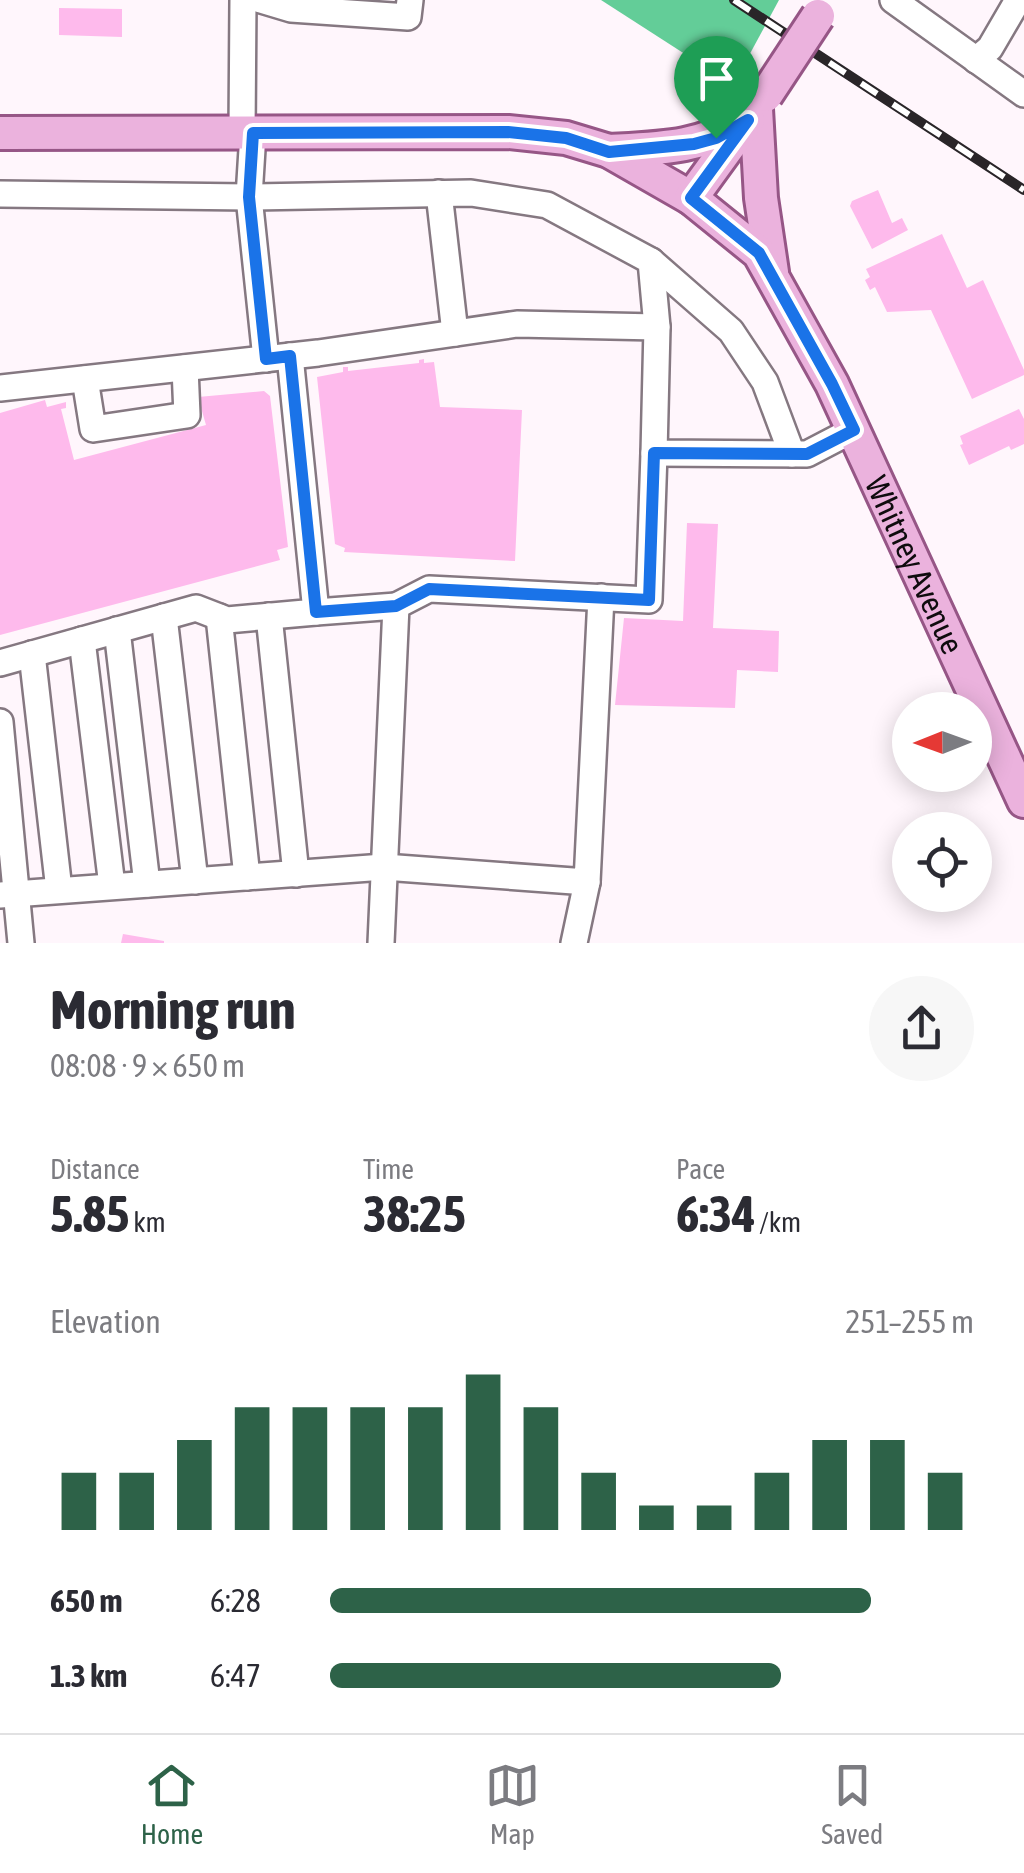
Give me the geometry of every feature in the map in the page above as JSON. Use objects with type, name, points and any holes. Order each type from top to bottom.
[{"type":"main road","points":[[691,198],[824,8]]},
{"type":"main road","points":[[0,133],[508,132],[566,138],[609,152],[694,144],[716,138],[757,108]]},
{"type":"main road","points":[[757,108],[772,277]]},
{"type":"main road","name":"Whitney Avenue","points":[[609,152],[691,198],[759,253],[832,384],[1024,801]]},
{"type":"street","points":[[243,0],[249,197],[278,357],[316,612]]},
{"type":"street","points":[[262,0],[291,9],[408,17],[410,0]]},
{"type":"street","points":[[893,0],[1024,94]]},
{"type":"street","points":[[976,60],[990,48],[1018,0]]},
{"type":"street","points":[[439,193],[456,333]]},
{"type":"street","points":[[0,194],[249,197],[470,193],[547,205],[651,261],[732,331],[765,382],[792,454]]},
{"type":"street","points":[[0,663],[196,608],[228,620],[396,606],[429,589],[649,600],[657,328],[651,261]]},
{"type":"street","points":[[0,388],[278,357],[517,324],[657,328]]},
{"type":"street","points":[[85,379],[93,428],[187,415],[185,368]]},
{"type":"street","points":[[654,453],[807,454],[854,430]]},
{"type":"street","points":[[574,943],[587,882],[601,597]]},
{"type":"street","points":[[380,943],[396,606]]},
{"type":"street","points":[[269,616],[296,874]]},
{"type":"street","points":[[164,617],[195,881]]},
{"type":"street","points":[[219,617],[247,877]]},
{"type":"street","points":[[117,630],[147,884]]},
{"type":"street","points":[[82,640],[112,886]]},
{"type":"street","points":[[32,654],[59,890]]},
{"type":"street","points":[[0,722],[8,894],[21,943]]},
{"type":"street","points":[[8,894],[384,868],[587,882]]},
{"type":"green space","points":[[601,0],[779,0],[733,85]]},
{"type":"building","points":[[59,8],[122,9],[122,37],[59,35]]},
{"type":"building","points":[[878,190],[892,223],[902,218],[908,230],[872,249],[850,206],[852,201]]},
{"type":"building","points":[[942,234],[967,288],[983,280],[1024,370],[1024,375],[972,399],[931,310],[887,312],[875,287],[870,290],[865,280],[870,277],[866,269]]},
{"type":"building","points":[[424,359],[424,363],[434,362],[440,407],[522,410],[515,561],[344,552],[345,548],[335,544],[317,377],[343,372],[343,367],[348,367],[348,371],[419,363]]},
{"type":"building","points":[[264,391],[270,396],[288,547],[277,550],[280,560],[0,635],[0,413],[45,400],[47,407],[66,402],[66,408],[61,409],[74,460],[206,425],[198,397]]},
{"type":"building","points":[[1019,409],[1024,419],[1024,444],[1011,450],[1009,446],[969,465],[960,436]]},
{"type":"building","points":[[687,523],[718,524],[713,628],[779,631],[778,672],[737,670],[735,708],[615,705],[624,618],[683,621]]},
{"type":"building","points":[[123,934],[164,941],[164,943],[121,943]]},
{"type":"railway","points":[[734,0],[1024,190]]},
{"type":"route","points":[[748,120],[691,198],[759,253],[854,430],[807,454],[654,453],[649,600],[429,589],[396,606],[316,612],[290,356],[266,359],[249,197],[253,133],[508,132],[566,138],[609,152],[694,144],[716,138],[748,120]]}]
